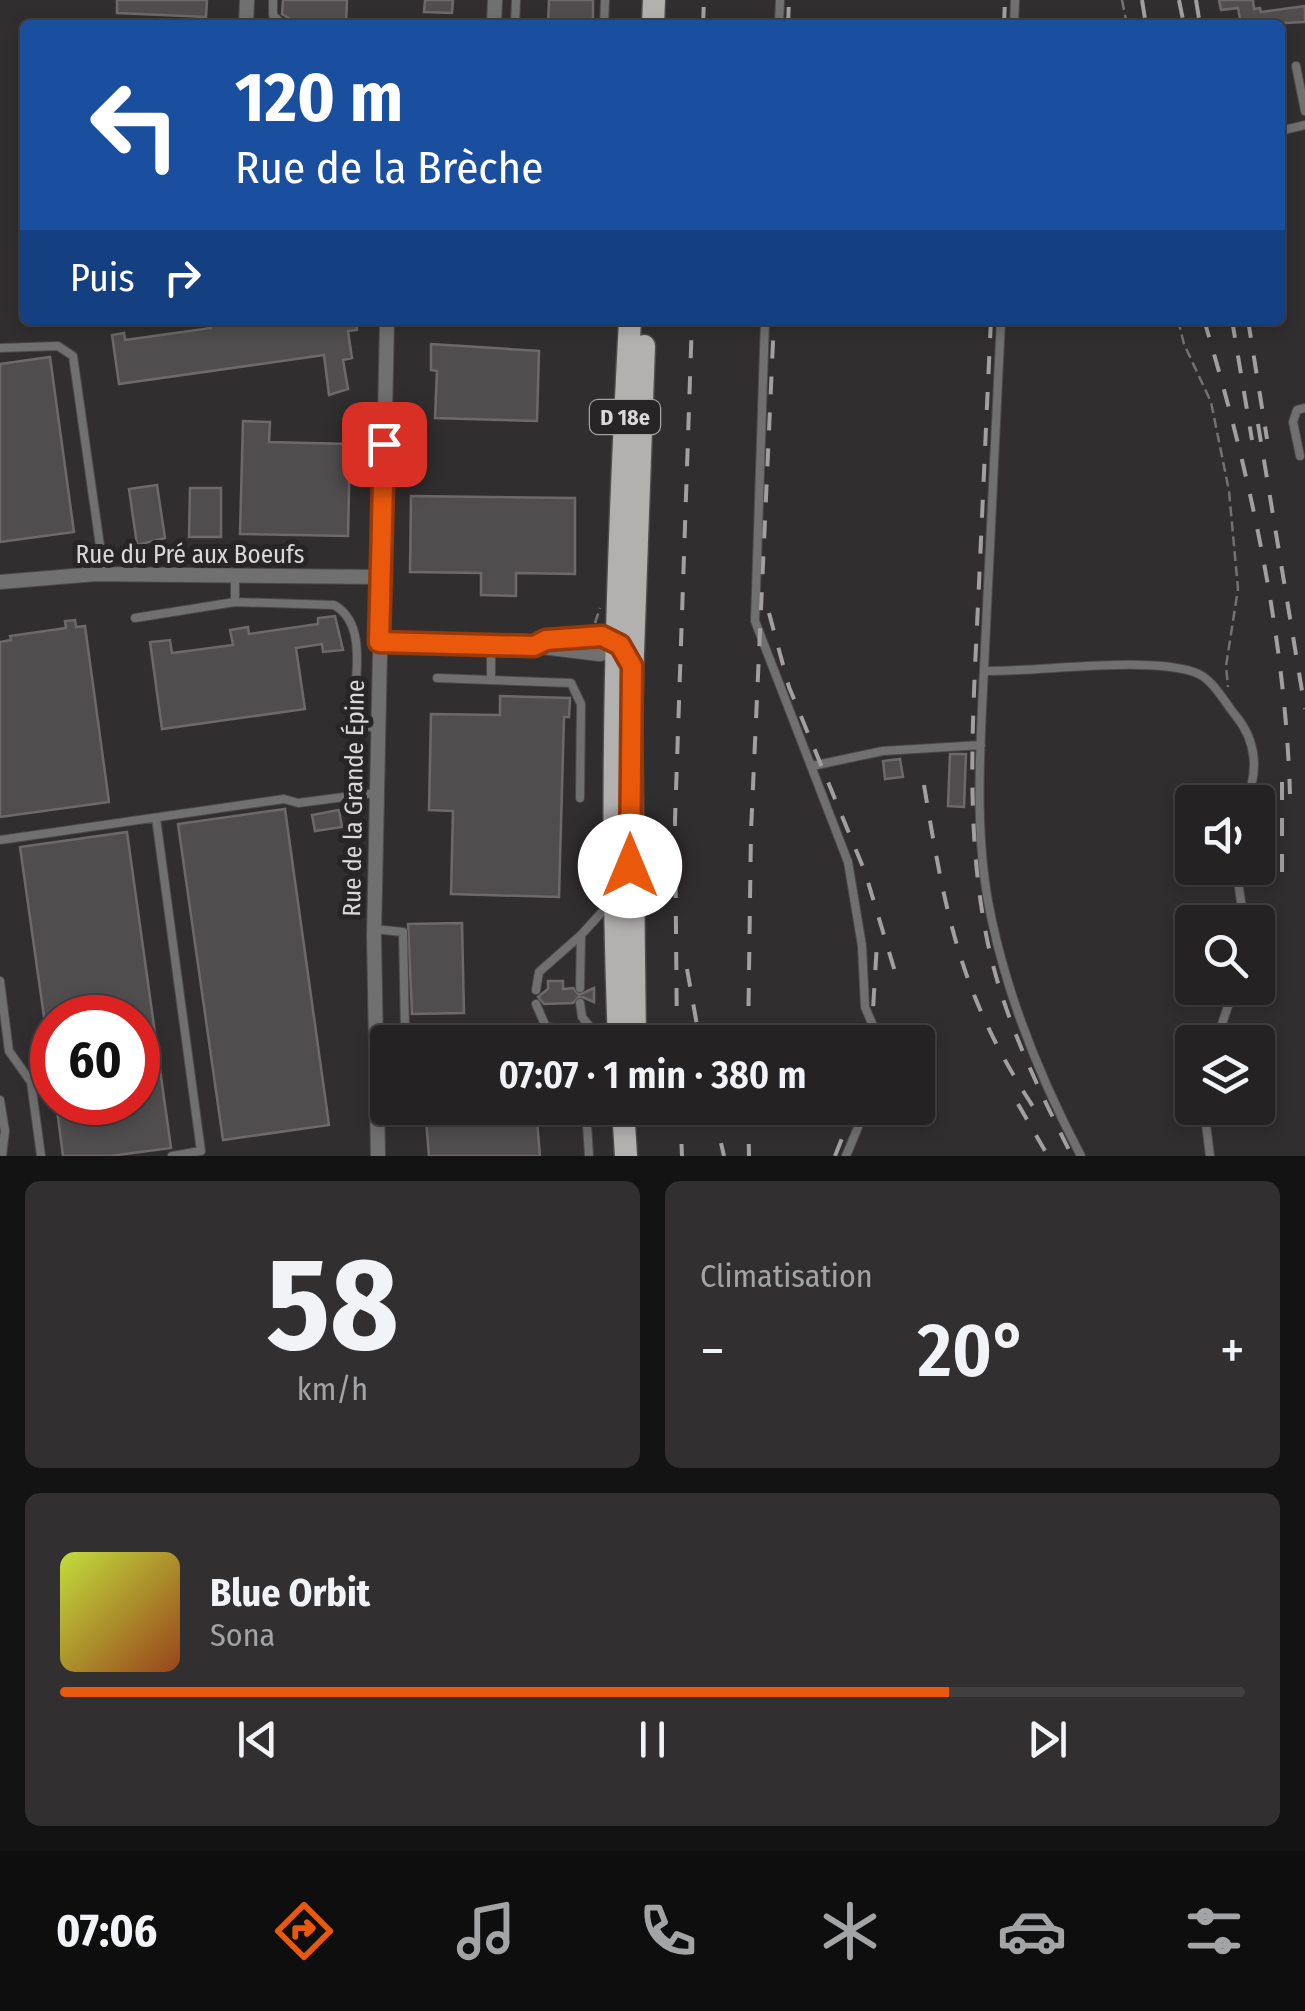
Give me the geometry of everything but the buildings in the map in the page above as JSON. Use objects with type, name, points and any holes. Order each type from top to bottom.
[{"type":"main road","name":"D 18e","points":[[618,1025],[613,899],[630,325]]},
{"type":"main road","name":"D 18e","points":[[634,1025],[620,644],[644,325]]},
{"type":"main road","points":[[624,1125],[626,1156]]},
{"type":"main road","points":[[637,1125],[638,1156]]},
{"type":"street","name":"Rue de la Grande Épine","points":[[374,1025],[376,728],[387,325]]},
{"type":"street","name":"Rue du Pré aux Boeufs","points":[[0,582],[104,574],[380,577]]},
{"type":"street","points":[[534,646],[546,640],[620,644]]},
{"type":"street","points":[[379,642],[620,644]]},
{"type":"street","name":"Rue de la Grande Épine","points":[[378,1156],[379,1125]]},
{"type":"lane","points":[[1296,66],[1305,111]]},
{"type":"lane","points":[[765,325],[755,621],[848,862],[859,918],[865,1007],[873,1025]]},
{"type":"lane","points":[[1001,325],[981,745],[982,838],[991,918],[1032,1052],[1081,1156]]},
{"type":"lane","points":[[0,348],[58,346],[74,356],[104,574]]},
{"type":"lane","points":[[1300,456],[1293,422],[1297,410],[1305,408]]},
{"type":"lane","points":[[235,575],[235,602]]},
{"type":"lane","points":[[135,618],[235,602],[315,602],[342,610],[355,634],[354,723],[376,728]]},
{"type":"lane","points":[[490,679],[491,645]]},
{"type":"lane","points":[[984,671],[1113,666],[1194,672],[1210,681],[1246,728],[1256,780],[1254,785]]},
{"type":"lane","points":[[437,678],[566,681],[574,687],[581,704],[580,798]]},
{"type":"lane","points":[[812,766],[883,751],[981,745]]},
{"type":"lane","points":[[0,840],[284,799],[298,803],[375,793]]},
{"type":"lane","points":[[156,818],[201,1152],[172,1156]]},
{"type":"lane","points":[[536,990],[538,972],[581,935],[613,899]]},
{"type":"lane","points":[[374,929],[403,932],[405,1025]]},
{"type":"lane","points":[[580,988],[581,935]]},
{"type":"lane","points":[[0,982],[9,1051],[31,1082],[42,1156]]},
{"type":"lane","points":[[580,1002],[588,1025]]},
{"type":"lane","points":[[536,1004],[545,1025]]},
{"type":"lane","points":[[0,1100],[5,1131],[2,1156]]},
{"type":"lane","points":[[587,1125],[589,1156]]},
{"type":"lane","points":[[846,1156],[859,1125]]},
{"type":"lane","points":[[1206,1125],[1210,1156]]},
{"type":"path","points":[[1179,325],[1211,402],[1229,490],[1238,589],[1226,666],[1230,708]]},
{"type":"railway","points":[[703,20],[704,0]]},
{"type":"railway","points":[[788,20],[789,0]]},
{"type":"railway","points":[[1004,20],[1005,0]]},
{"type":"railway","points":[[1142,0],[1145,20]]},
{"type":"railway","points":[[1179,0],[1183,20]]},
{"type":"railway","points":[[1196,0],[1199,20]]},
{"type":"railway","points":[[677,1025],[675,820],[692,325]]},
{"type":"railway","points":[[748,1025],[751,831],[774,325]]},
{"type":"railway","points":[[991,325],[974,706],[976,865],[988,944],[1003,999],[1072,1156]]},
{"type":"railway","points":[[1205,325],[1250,495],[1273,614],[1290,794]]},
{"type":"railway","points":[[1233,325],[1252,440]]},
{"type":"railway","points":[[1249,325],[1267,439]]},
{"type":"railway","points":[[1258,424],[1305,709]]},
{"type":"railway","points":[[769,613],[789,687],[865,872],[899,985]]},
{"type":"railway","points":[[1282,782],[1282,887]]},
{"type":"railway","points":[[924,785],[940,876],[960,956],[991,1033],[1038,1114]]},
{"type":"railway","points":[[872,1025],[877,943]]},
{"type":"railway","points":[[687,969],[697,1025]]},
{"type":"railway","points":[[1018,1104],[1048,1156]]},
{"type":"railway","points":[[681,1125],[682,1156]]},
{"type":"railway","points":[[717,1125],[724,1156]]},
{"type":"railway","points":[[748,1125],[749,1156]]},
{"type":"railway","points":[[835,1156],[847,1125]]},
{"type":"route","points":[[384,444],[379,642],[534,646],[546,640],[602,636],[616,642],[628,654],[632,666],[630,866]]}]
